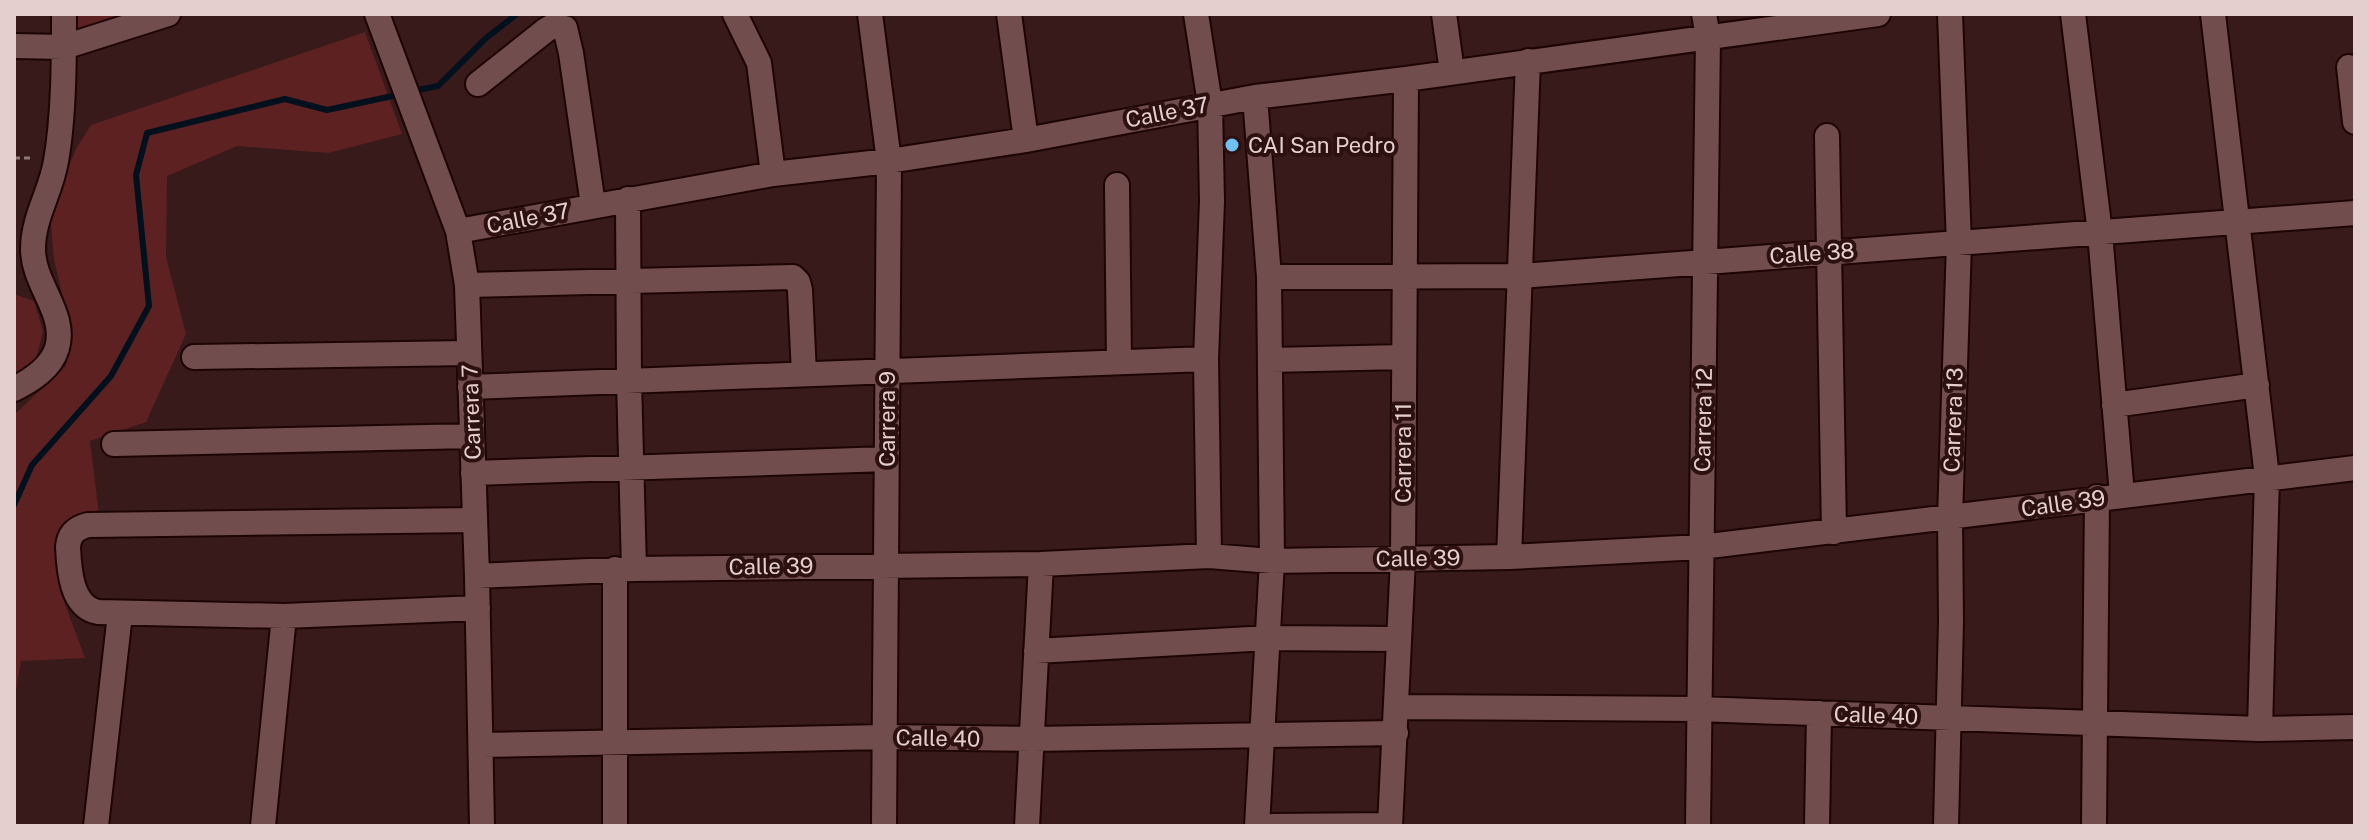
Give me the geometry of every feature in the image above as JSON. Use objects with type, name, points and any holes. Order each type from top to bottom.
[{"type":"street","points":[[14,389],[49,365],[57,351],[59,336],[50,302],[35,273],[33,252],[36,221],[57,158],[64,14]]},
{"type":"street","points":[[14,46],[64,47],[168,14]]},
{"type":"street","name":"Carrera 7","points":[[377,14],[458,231],[467,285],[482,826]]},
{"type":"street","points":[[735,14],[759,63],[773,174]]},
{"type":"street","name":"Carrera 9","points":[[870,14],[889,161],[884,826]]},
{"type":"street","points":[[1009,14],[1026,140]]},
{"type":"street","points":[[1196,14],[1210,104],[1212,201],[1206,359],[1209,556]]},
{"type":"street","points":[[1444,14],[1452,72]]},
{"type":"street","name":"Calle 37","points":[[458,231],[773,174],[889,161],[1026,140],[1210,104],[1528,61],[1706,26],[1878,14]]},
{"type":"street","name":"Carrera 13","points":[[1946,826],[1950,518],[1959,243],[1950,14]]},
{"type":"street","points":[[2073,14],[2100,233],[2122,495]]},
{"type":"street","points":[[2213,14],[2267,477],[2260,729]]},
{"type":"street","points":[[478,84],[546,30],[553,26],[565,28],[593,205]]},
{"type":"street","name":"Carrera 12","points":[[1698,826],[1706,26]]},
{"type":"street","points":[[1509,557],[1528,61]]},
{"type":"street","points":[[2349,67],[2355,122]]},
{"type":"street","name":"Carrera 11","points":[[1390,826],[1403,559],[1406,79]]},
{"type":"street","points":[[1255,97],[1269,277],[1272,561],[1257,826]]},
{"type":"street","points":[[1827,136],[1834,532]]},
{"type":"street","points":[[1117,185],[1119,362]]},
{"type":"street","points":[[615,826],[614,743],[631,468],[628,199]]},
{"type":"street","name":"Calle 38","points":[[1269,277],[1520,276],[2355,213]]},
{"type":"street","points":[[467,285],[793,277],[800,290],[804,374]]},
{"type":"street","points":[[194,357],[469,353]]},
{"type":"street","points":[[1270,360],[1403,357]]},
{"type":"street","points":[[470,387],[1206,359]]},
{"type":"street","points":[[2114,405],[2257,385]]},
{"type":"street","points":[[114,444],[472,436]]},
{"type":"street","points":[[473,473],[887,459]]},
{"type":"street","name":"Calle 39","points":[[477,576],[625,569],[1041,564],[1209,556],[1272,561],[1509,557],[1701,547],[2355,468]]},
{"type":"street","points":[[2094,826],[2097,497]]},
{"type":"street","points":[[475,520],[88,525],[76,529],[68,541],[68,556],[75,591],[92,611],[284,616],[478,608]]},
{"type":"street","points":[[1027,826],[1041,564]]},
{"type":"street","points":[[96,826],[120,614]]},
{"type":"street","points":[[263,826],[284,616]]},
{"type":"street","points":[[1036,651],[1268,638],[1398,639]]},
{"type":"street","name":"Calle 40","points":[[1397,707],[1699,709],[2260,729],[2355,727]]},
{"type":"street","points":[[1817,826],[1819,713]]},
{"type":"street","name":"Calle 40","points":[[481,745],[885,737],[1032,739],[1396,733]]},
{"type":"street","points":[[1273,826],[1390,826]]},
{"type":"shaded area","points":[[78,14],[131,14],[78,30]]},
{"type":"shaded area","points":[[365,32],[402,134],[328,153],[237,146],[167,176],[166,257],[186,334],[146,422],[90,441],[99,515],[61,534],[60,591],[85,658],[21,661],[14,701],[14,415],[66,366],[70,326],[54,260],[50,211],[77,147],[91,125]]},
{"type":"shaded area","points":[[14,294],[34,301],[43,331],[36,359],[14,375]]},
{"type":"waterway","points":[[413,91],[438,86],[486,38],[517,14]]},
{"type":"waterway","points":[[14,505],[32,465],[111,376],[149,306],[136,175],[147,133],[285,99],[327,110],[402,94]]},
{"type":"place","name":"CAI San Pedro","points":[[1232,145]]}]
